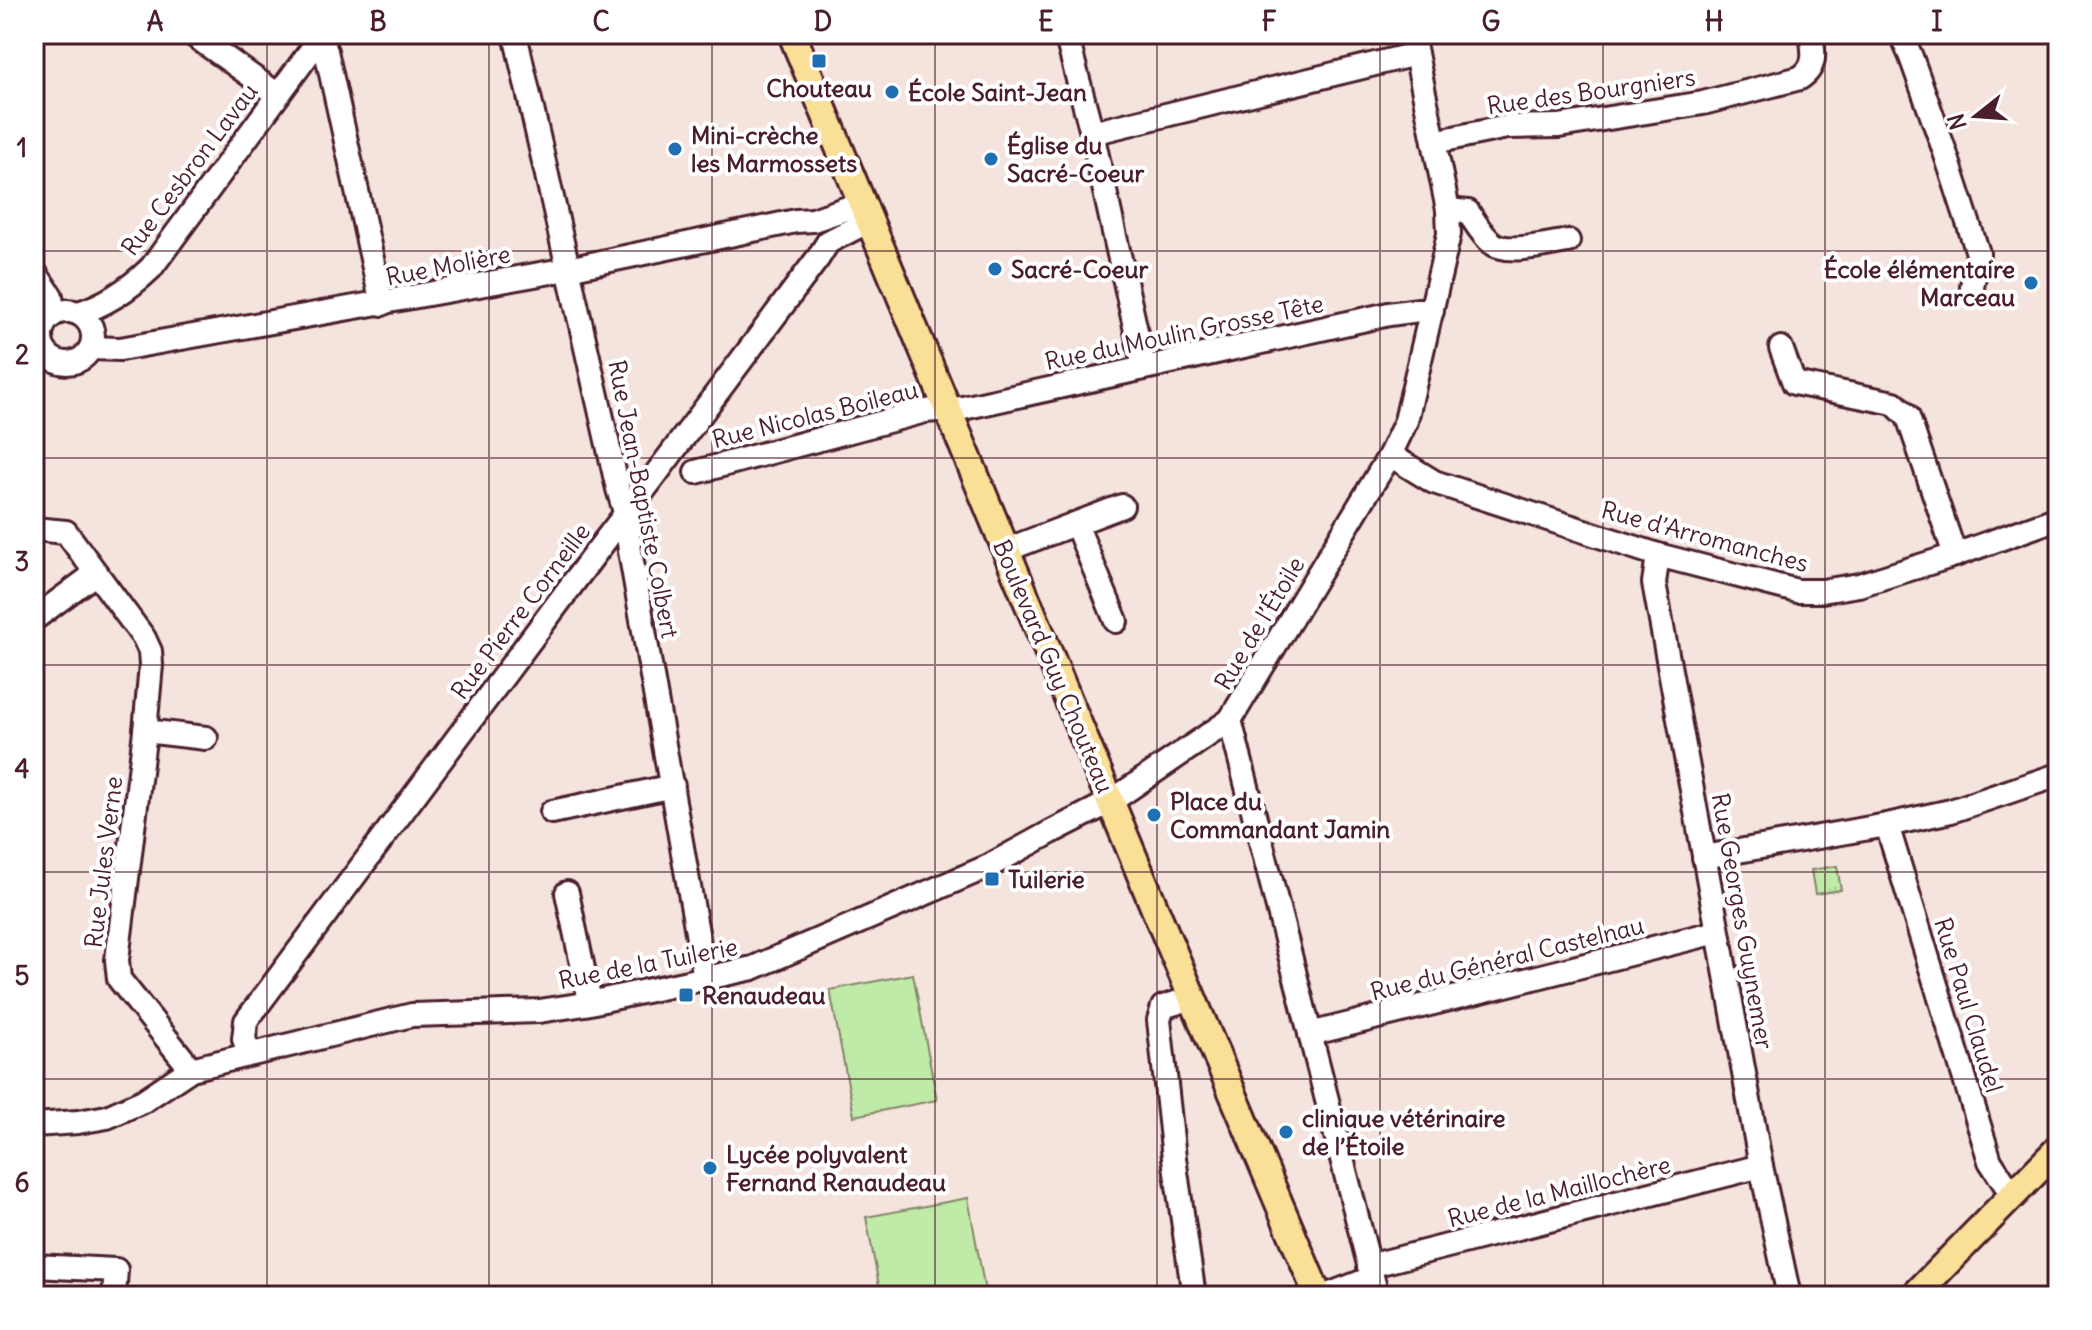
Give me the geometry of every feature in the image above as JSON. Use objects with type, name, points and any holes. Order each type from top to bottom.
[{"type":"main road","name":"Boulevard Guy Chouteau","points":[[792,34],[1318,1296]]},
{"type":"main road","points":[[1914,1296],[2058,1149]]},
{"type":"street","points":[[192,34],[278,95]]},
{"type":"street","name":"Rue Jean-Baptiste Colbert","points":[[515,34],[626,515],[705,978]]},
{"type":"street","points":[[1066,34],[1092,133],[1144,367]]},
{"type":"street","name":"Rue des Bourgniers","points":[[1434,142],[1507,127],[1559,126],[1703,103],[1800,78],[1808,73],[1813,61],[1811,34]]},
{"type":"street","points":[[1901,34],[1978,253],[1972,287]]},
{"type":"street","points":[[322,36],[382,304]]},
{"type":"street","name":"Rue Cesbron Lavau","points":[[78,313],[99,306],[136,282],[151,268],[322,36]]},
{"type":"street","points":[[1092,133],[1414,44]]},
{"type":"street","name":"Rue de l’Étoile","points":[[1373,1280],[1230,720],[1390,455],[1406,421],[1449,234],[1448,210],[1414,44]]},
{"type":"street","points":[[1448,210],[1468,212],[1489,241],[1501,249],[1568,241]]},
{"type":"street","name":"Rue Molière","points":[[91,348],[120,349],[382,304],[796,221],[865,212]]},
{"type":"street","name":"Rue Pierre Corneille","points":[[249,1053],[244,1039],[246,1021],[828,242],[865,212]]},
{"type":"street","points":[[813,220],[822,227],[828,242]]},
{"type":"street","points":[[34,271],[51,296],[41,343],[49,357],[45,362]]},
{"type":"street","points":[[43,326],[70,311],[85,318],[93,332],[91,348],[80,360],[72,363],[45,362]]},
{"type":"street","name":"Rue du Moulin Grosse Tête","points":[[948,410],[1389,314],[1432,311]]},
{"type":"street","points":[[1781,348],[1794,383],[1894,403],[1908,417],[1955,555]]},
{"type":"street","name":"Rue Nicolas Boileau","points":[[650,482],[925,411],[948,410]]},
{"type":"street","name":"Rue Nicolas Boileau","points":[[671,453],[696,472]]},
{"type":"street","name":"Rue d’Arromanches","points":[[1390,455],[1434,482],[1658,555],[1797,591],[1822,591],[1859,585],[2058,518]]},
{"type":"street","points":[[1006,550],[1122,506]]},
{"type":"street","points":[[1076,524],[1116,621]]},
{"type":"street","name":"Rue Jules Verne","points":[[34,529],[66,532],[144,638],[150,651],[145,731],[117,960],[119,979],[191,1069]]},
{"type":"street","name":"Rue Georges Guynemer","points":[[1658,555],[1654,583],[1761,1166],[1789,1296]]},
{"type":"street","points":[[34,619],[96,573]]},
{"type":"street","name":"Rue de la Tuilerie","points":[[34,1125],[107,1117],[143,1101],[191,1069],[412,1015],[539,1011],[753,968],[989,866],[1110,802],[1230,720]]},
{"type":"street","points":[[145,731],[206,738]]},
{"type":"street","points":[[1704,857],[1951,811],[2058,775]]},
{"type":"street","points":[[552,812],[673,786]]},
{"type":"street","name":"Rue Paul Claudel","points":[[1887,825],[1990,1161],[2015,1193]]},
{"type":"street","points":[[567,893],[590,1002]]},
{"type":"street","name":"Rue du Général Castelnau","points":[[1310,1034],[1717,932]]},
{"type":"street","points":[[1192,998],[1163,1007],[1159,1020],[1174,1158],[1194,1296]]},
{"type":"street","name":"Rue de la Maillochère","points":[[1325,1296],[1761,1166]]},
{"type":"street","points":[[34,1266],[116,1270],[114,1296]]},
{"type":"green space","points":[[1837,866],[1841,890],[1815,894],[1811,870]]},
{"type":"green space","points":[[913,974],[937,1100],[854,1116],[830,990]]},
{"type":"green space","points":[[968,1198],[986,1296],[881,1296],[866,1217]]},
{"type":"place","name":"Chouteau","points":[[819,61]]},
{"type":"place","name":"École Saint-Jean","points":[[892,92]]},
{"type":"place","name":"Mini-crèche les Marmossets","points":[[675,149]]},
{"type":"place","name":"Église du Sacré-Coeur","points":[[991,159]]},
{"type":"place","name":"Sacré-Coeur","points":[[995,269]]},
{"type":"place","name":"École élémentaire Marceau","points":[[2031,283]]},
{"type":"place","name":"Place du Commandant Jamin","points":[[1154,815]]},
{"type":"place","name":"Tuilerie","points":[[992,879]]},
{"type":"place","name":"Renaudeau","points":[[686,995]]},
{"type":"place","name":"clinique vétérinaire de l’Étoile","points":[[1286,1132]]},
{"type":"place","name":"Lycée polyvalent Fernand Renaudeau","points":[[710,1168]]}]
